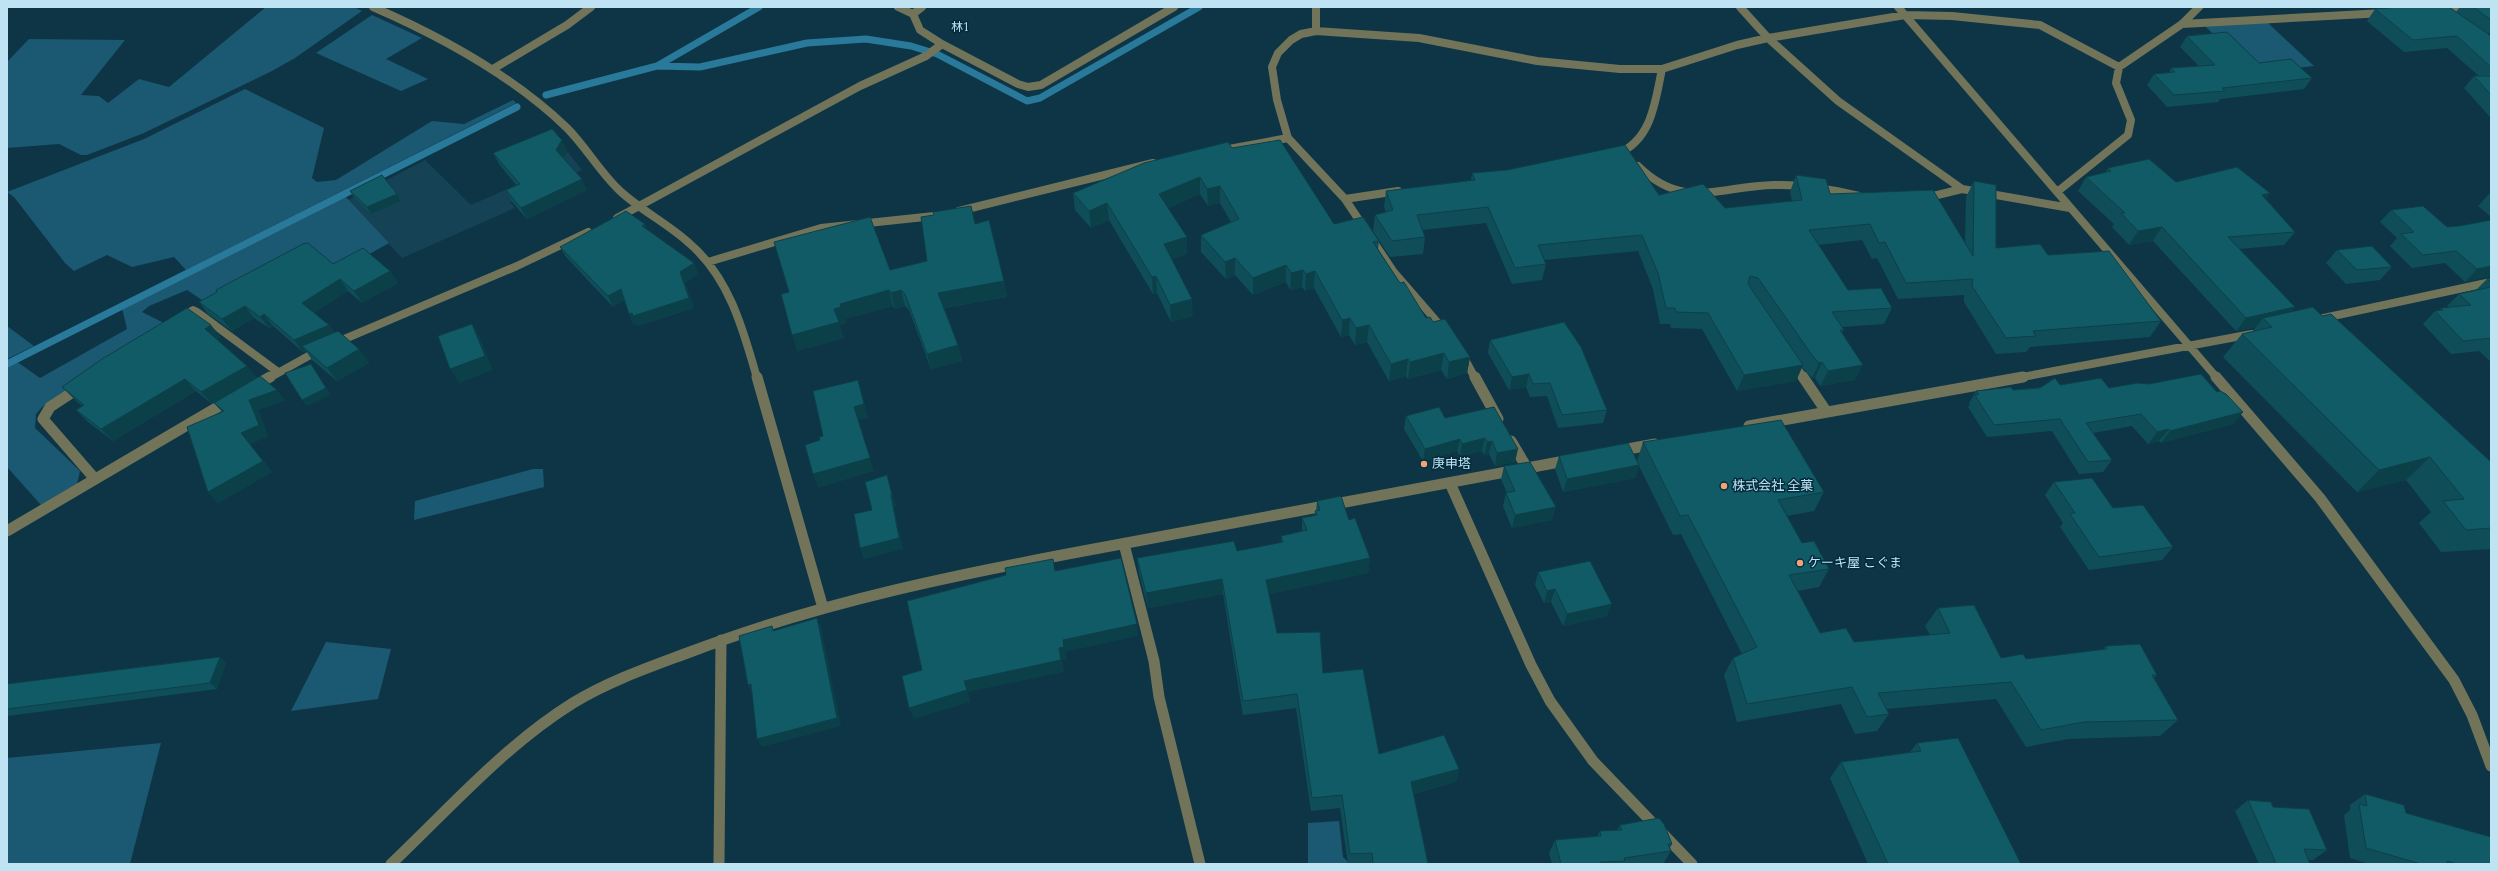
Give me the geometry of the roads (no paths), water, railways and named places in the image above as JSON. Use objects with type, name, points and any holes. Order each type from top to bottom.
[{"type":"street","points":[[373,7],[427,32],[493,69],[554,116],[569,130],[607,178],[622,193],[642,207],[708,262],[731,302],[743,329],[823,608]]},
{"type":"street","points":[[493,69],[568,25],[591,7]]},
{"type":"street","points":[[898,7],[913,14],[920,30],[942,44],[1018,84],[1028,87],[1041,85],[1073,68],[1174,7]]},
{"type":"street","points":[[913,14],[922,7]]},
{"type":"street","points":[[1316,7],[1316,32]]},
{"type":"street","points":[[1740,7],[1768,38],[1838,101],[1962,189],[2070,208]]},
{"type":"street","points":[[1898,7],[2320,498],[2454,680],[2472,715],[2491,766]]},
{"type":"street","points":[[2057,192],[2128,135],[2131,120],[2116,83],[2119,67],[2182,24],[2199,7]]},
{"type":"street","points":[[2434,10],[2491,7]]},
{"type":"street","points":[[2434,10],[2451,19]]},
{"type":"street","points":[[2182,24],[2392,13]]},
{"type":"street","points":[[1527,468],[1453,340],[1393,271],[1345,199],[1288,138],[1277,100],[1272,67],[1278,53],[1291,40],[1301,34],[1316,32],[1419,38],[1537,61],[1620,69],[1662,69],[1737,45],[1768,38],[1904,15],[1966,18],[2040,25],[2119,67]]},
{"type":"street","points":[[7,531],[311,354],[516,266],[642,207],[860,86],[926,56],[942,44]]},
{"type":"street","points":[[1604,157],[1627,152],[1646,133],[1662,69]]},
{"type":"street","points":[[1212,152],[1288,138]]},
{"type":"street","points":[[1627,152],[1645,175],[1660,186],[1684,193],[1701,194],[1770,185],[1798,185],[1871,198]]},
{"type":"street","points":[[708,262],[821,228],[947,213],[1128,167],[1159,162]]},
{"type":"street","points":[[1914,199],[1934,197],[1962,189]]},
{"type":"street","points":[[1345,199],[1406,190]]},
{"type":"street","points":[[2306,322],[2491,282]]},
{"type":"street","points":[[174,323],[194,310],[278,372]]},
{"type":"street","points":[[1737,428],[2190,347],[2259,332]]},
{"type":"street","points":[[1787,354],[1826,411]]},
{"type":"street","points":[[89,381],[50,407],[43,419],[95,479]]},
{"type":"street","points":[[1605,453],[1667,441]]},
{"type":"street","points":[[391,864],[496,763],[538,727],[569,706],[636,672],[721,640],[823,608],[984,568],[1124,544],[1582,458]]},
{"type":"street","points":[[1450,483],[1531,665],[1550,701],[1593,761],[1670,839],[1692,864]]},
{"type":"street","points":[[1124,544],[1154,661],[1159,697],[1200,864]]},
{"type":"street","points":[[719,864],[721,640]]},
{"type":"waterway","points":[[657,66],[759,7]]},
{"type":"waterway","points":[[657,66],[700,67],[807,43],[866,39],[911,46],[937,54],[1027,101],[1040,98],[1199,7]]},
{"type":"waterway","points":[[546,95],[657,66]]},
{"type":"waterway","points":[[7,364],[517,107]]},
{"type":"place","name":"庚申塔","points":[[1424,464]]},
{"type":"place","name":"株式会社 全菓","points":[[1724,486]]},
{"type":"place","name":"ケーキ屋 こぐま","points":[[1800,563]]},
{"type":"district","name":"林1","points":[[960,27]]}]
